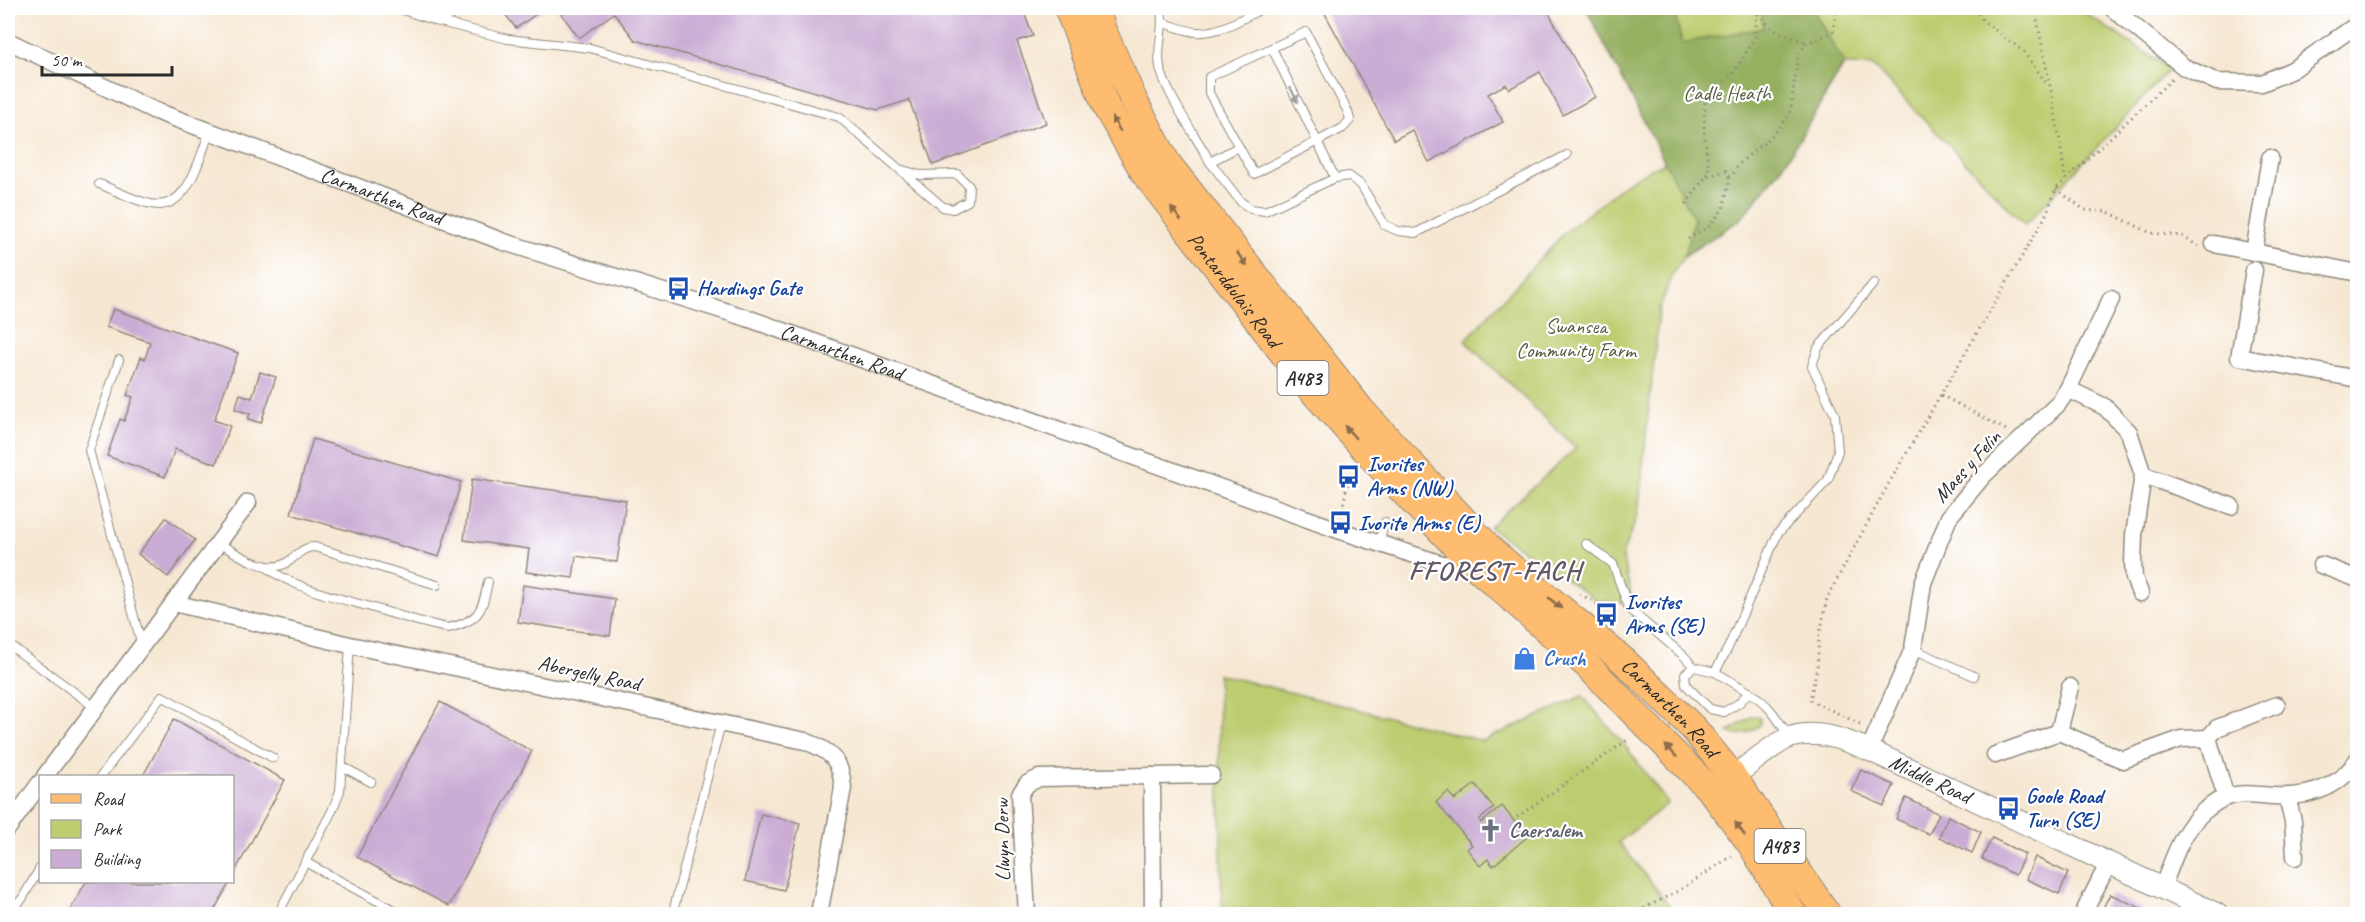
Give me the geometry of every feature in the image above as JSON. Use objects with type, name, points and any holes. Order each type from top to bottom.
[{"type":"main road","name":"Pontarddulais Road","points":[[1068,8],[1106,107],[1146,175],[1310,388],[1401,489],[1485,560]]},
{"type":"main road","name":"Pontarddulais Road","points":[[1096,8],[1102,29],[1133,99],[1167,163],[1361,410],[1485,560]]},
{"type":"main road","name":"Carmarthen Road","points":[[1485,560],[1558,638],[1648,727],[1723,785],[1827,915]]},
{"type":"main road","name":"Carmarthen Road","points":[[1485,560],[1625,662],[1694,729],[1751,844],[1793,915]]},
{"type":"street","points":[[2112,8],[2184,67],[2217,82],[2262,83],[2292,70],[2358,24]]},
{"type":"street","name":"Carmarthen Road","points":[[8,41],[153,110],[504,242],[747,318],[1341,531],[1442,564],[1485,560]]},
{"type":"street","points":[[2254,252],[2270,158]]},
{"type":"street","points":[[2214,244],[2358,273]]},
{"type":"street","points":[[2254,270],[2239,357],[2358,379]]},
{"type":"street","name":"Maes y Felin","points":[[1873,741],[1912,649],[1923,583],[1949,517],[1983,476],[2058,404],[2068,389],[2111,299]]},
{"type":"street","points":[[2068,389],[2105,407],[2129,432],[2143,475],[2134,535],[2133,563],[2134,578],[2140,593]]},
{"type":"street","points":[[2143,475],[2231,506]]},
{"type":"street","points":[[46,775],[248,503]]},
{"type":"street","points":[[2321,565],[2358,579]]},
{"type":"street","name":"Abergelly Road","points":[[174,603],[350,645],[805,741],[830,754],[838,763],[842,773],[843,788],[840,808],[819,915]]},
{"type":"street","points":[[2059,732],[2070,687]]},
{"type":"street","points":[[1995,755],[2059,732],[2123,760],[2181,739],[2208,738],[2217,728],[2277,705]]},
{"type":"street","name":"Middle Road","points":[[1789,737],[1810,734],[1873,741],[2108,864],[2217,915]]},
{"type":"street","points":[[1723,785],[1789,737]]},
{"type":"street","points":[[2208,738],[2226,797]]},
{"type":"street","points":[[2162,889],[2186,832],[2204,812],[2226,797],[2247,794],[2287,796],[2330,788],[2352,769],[2358,759]]},
{"type":"street","name":"Llwyn Derw","points":[[1027,915],[1020,795],[1027,784],[1039,778],[1211,775]]},
{"type":"street","points":[[1152,776],[1153,915]]},
{"type":"street","points":[[8,828],[39,784]]},
{"type":"street","points":[[2287,796],[2293,821],[2295,857]]},
{"type":"street","points":[[2084,915],[2108,864]]},
{"type":"lane","points":[[397,8],[436,21],[508,39],[590,48],[839,117],[899,169],[943,207],[953,209],[968,201],[969,186],[957,174],[920,175],[899,169]]},
{"type":"lane","points":[[436,21],[451,15],[451,8]]},
{"type":"lane","points":[[1161,8],[1164,23],[1159,66],[1165,82],[1210,162],[1240,202],[1251,209],[1265,211],[1335,178],[1349,176],[1361,185],[1384,225],[1398,231],[1416,233],[1567,155]]},
{"type":"lane","points":[[1164,23],[1195,32],[1209,31],[1231,24],[1263,8]]},
{"type":"lane","points":[[1306,32],[1350,120],[1343,129],[1254,174],[1209,93],[1209,77],[1272,48],[1306,32]]},
{"type":"lane","points":[[1272,48],[1335,178]]},
{"type":"lane","points":[[99,184],[146,203],[160,205],[174,201],[186,190],[210,131]]},
{"type":"lane","points":[[1210,162],[1238,147]]},
{"type":"lane","points":[[1715,672],[1728,648],[1778,532],[1828,480],[1838,451],[1835,415],[1812,366],[1818,348],[1874,283]]},
{"type":"lane","points":[[119,360],[89,450],[142,646]]},
{"type":"lane","points":[[1379,542],[1385,522]]},
{"type":"lane","points":[[218,543],[241,556],[264,565],[285,580],[448,628],[476,617],[483,606],[488,582]]},
{"type":"lane","points":[[1586,544],[1613,564],[1629,609],[1694,667],[1715,672],[1760,699],[1773,711],[1789,737]]},
{"type":"lane","points":[[264,565],[281,565],[300,551],[308,547],[315,547],[437,585]]},
{"type":"lane","points":[[8,644],[96,708]]},
{"type":"lane","points":[[278,915],[340,791],[350,645]]},
{"type":"lane","points":[[1912,649],[1974,676]]},
{"type":"lane","points":[[1694,667],[1685,674],[1686,685],[1710,709],[1724,712],[1739,703],[1749,692]]},
{"type":"lane","points":[[103,775],[162,696],[273,758]]},
{"type":"lane","points":[[674,908],[721,723]]},
{"type":"lane","points":[[343,767],[371,782]]},
{"type":"lane","points":[[305,862],[402,915]]},
{"type":"lane","points":[[8,914],[22,899],[39,870]]},
{"type":"path","points":[[1686,204],[1709,172],[1704,130],[1705,101],[1732,75],[1756,37],[1756,8]]},
{"type":"path","points":[[1688,239],[1709,226],[1723,208],[1730,178],[1741,162],[1774,134],[1790,114],[1798,55],[1807,44],[1833,33],[1837,8]]},
{"type":"path","points":[[1975,8],[1983,21],[2023,51],[2048,84]]},
{"type":"path","points":[[2035,8],[2061,142],[2065,181]]},
{"type":"path","points":[[1757,13],[1772,29],[1807,44]]},
{"type":"path","points":[[1873,741],[1810,700],[1827,598],[1889,483],[2045,217],[2056,189],[2171,80]]},
{"type":"path","points":[[1706,176],[1726,171],[1730,178]]},
{"type":"path","points":[[2056,189],[2085,210],[2108,212],[2151,234],[2182,236],[2204,249],[2214,244]]},
{"type":"path","points":[[1941,395],[2022,438]]},
{"type":"path","points":[[1340,523],[1349,476]]},
{"type":"path","points":[[1517,817],[1648,727]]},
{"type":"path","points":[[1633,915],[1680,890],[1751,844]]},
{"type":"green space","name":"Swansea Community Farm","points":[[1586,8],[2077,8],[2170,69],[2025,225],[1873,66],[1844,65],[1783,166],[1741,219],[1684,256],[1672,275],[1659,310],[1638,514],[1622,555],[1633,603],[1598,601],[1489,527],[1576,448],[1465,341],[1563,234],[1629,181],[1665,162]]},
{"type":"green space","name":"Cadle Heath","points":[[1586,8],[1673,8],[1682,43],[1763,28],[1762,8],[1812,8],[1844,64],[1783,166],[1741,219],[1684,256],[1694,219]]},
{"type":"green space","points":[[1218,674],[1483,741],[1582,696],[1623,743],[1668,803],[1619,842],[1670,906],[1655,914],[1222,914]]},
{"type":"green space","points":[[1753,716],[1760,718],[1760,725],[1756,728],[1741,734],[1728,732]]},
{"type":"building","points":[[500,8],[545,8],[516,28]]},
{"type":"building","points":[[557,8],[1022,8],[1033,36],[1017,41],[1046,123],[933,165],[909,100],[878,110],[635,40],[614,13],[579,38]]},
{"type":"building","points":[[1322,8],[1546,8],[1595,97],[1563,115],[1540,72],[1509,89],[1506,84],[1488,94],[1503,122],[1429,162],[1412,130],[1394,140]]},
{"type":"building","points":[[113,309],[238,353],[214,420],[230,426],[216,464],[175,449],[165,477],[107,456],[120,419],[124,421],[133,397],[127,395],[141,357],[145,359],[150,342],[106,327]]},
{"type":"building","points":[[260,372],[276,377],[261,423],[248,419],[250,414],[235,409],[240,394],[252,398]]},
{"type":"building","points":[[313,439],[461,482],[439,557],[291,514]]},
{"type":"building","points":[[472,479],[626,500],[617,562],[576,556],[573,578],[526,572],[529,549],[464,540]]},
{"type":"building","points":[[166,518],[195,540],[168,577],[138,554]]},
{"type":"building","points":[[523,585],[615,599],[610,636],[518,622]]},
{"type":"building","points":[[440,702],[532,751],[449,906],[357,857]]},
{"type":"building","points":[[174,719],[285,780],[234,873],[234,775],[144,775]]},
{"type":"building","points":[[1861,770],[1894,785],[1884,806],[1851,791]]},
{"type":"building","name":"Caersalem","points":[[1475,784],[1494,808],[1479,820],[1481,823],[1502,806],[1527,837],[1493,866],[1488,859],[1480,866],[1467,849],[1472,845],[1436,802],[1448,792],[1455,800]]},
{"type":"building","points":[[1906,798],[1939,814],[1929,834],[1896,819]]},
{"type":"building","points":[[761,814],[800,823],[784,890],[745,881]]},
{"type":"building","points":[[1948,816],[1981,832],[1972,853],[1939,837]]},
{"type":"building","points":[[1992,838],[2025,854],[2015,875],[1982,859]]},
{"type":"building","points":[[2035,857],[2068,873],[2059,894],[2026,879]]},
{"type":"building","points":[[85,883],[229,883],[212,914],[68,914]]},
{"type":"building","points":[[2110,894],[2143,909],[2140,914],[2100,914]]},
{"type":"place","name":"Hardings Gate","points":[[679,288]]},
{"type":"place","name":"Ivorites Arms (NW)","points":[[1349,476]]},
{"type":"place","name":"Ivorite Arms (E)","points":[[1340,523]]},
{"type":"place","name":"Ivorites Arms (SE)","points":[[1607,614]]},
{"type":"place","name":"Crush","points":[[1525,658]]},
{"type":"place","name":"Goole Road Turn (SE)","points":[[2008,808]]},
{"type":"place","name":"Caersalem","points":[[1491,830]]},
{"type":"district","name":"FFOREST-FACH","points":[[1495,570]]}]
